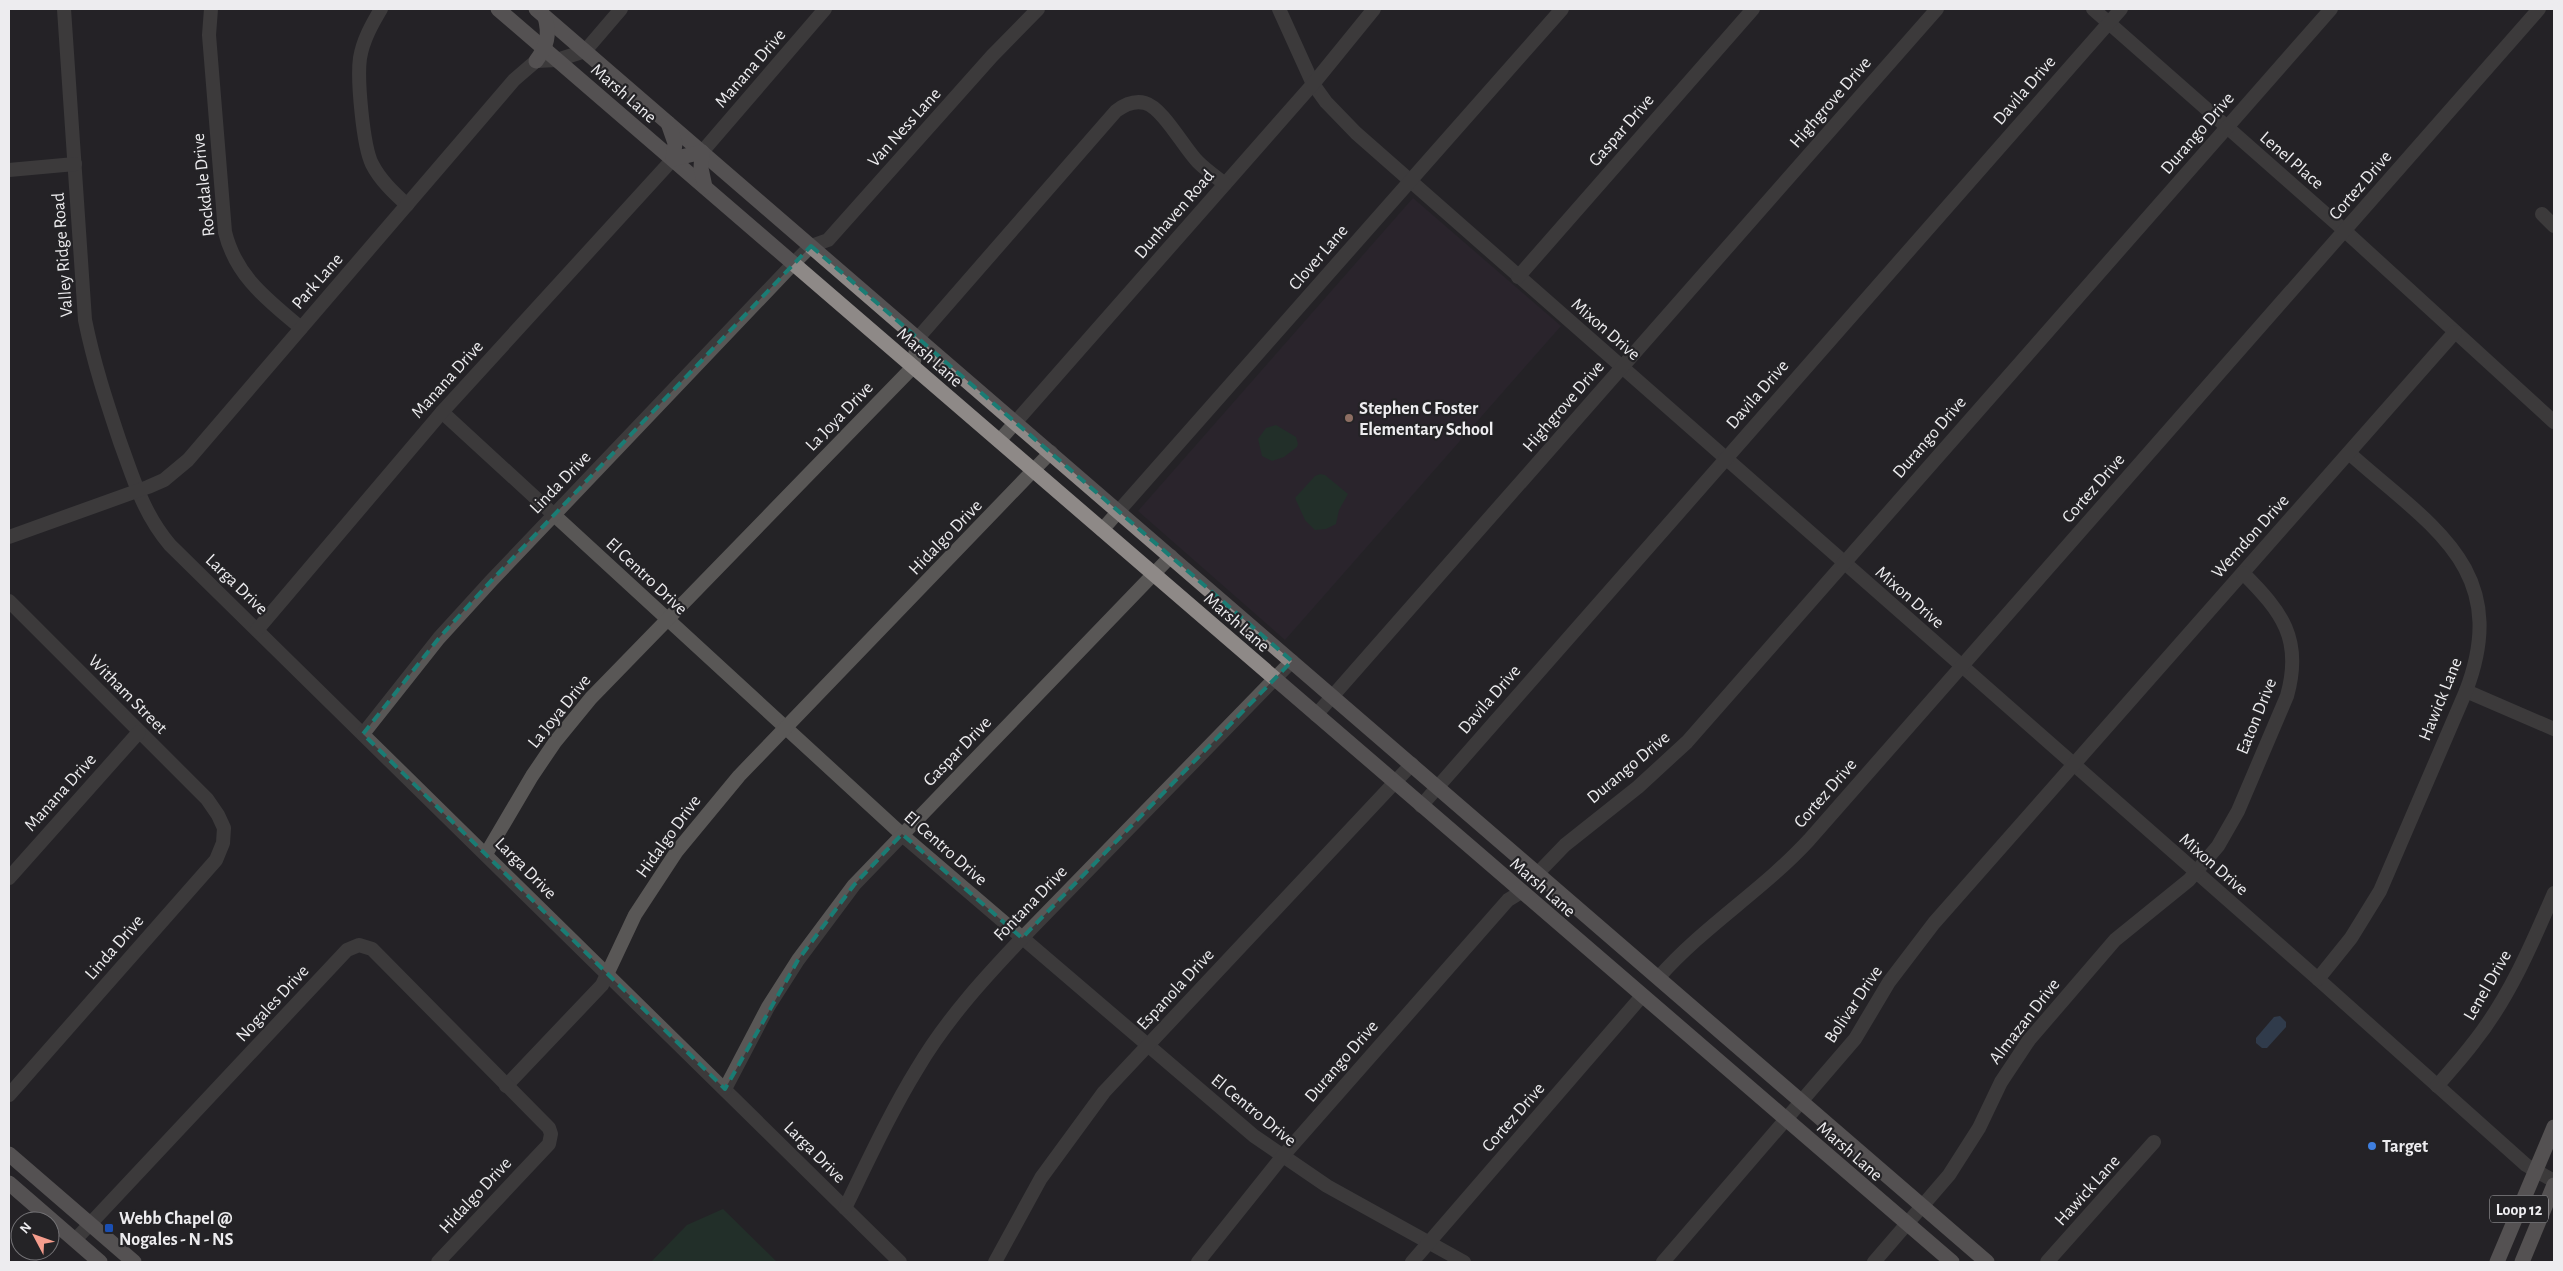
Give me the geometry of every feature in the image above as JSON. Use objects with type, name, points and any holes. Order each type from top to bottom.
[{"type":"main road","name":"Marsh Lane","points":[[498,9],[540,55],[557,60],[1906,1225],[1952,1262]]},
{"type":"main road","name":"Marsh Lane","points":[[540,13],[1803,1101],[1987,1262]]},
{"type":"main road","points":[[540,13],[549,31],[540,55]]},
{"type":"main road","points":[[585,51],[583,74],[586,85]]},
{"type":"main road","points":[[668,123],[675,143],[672,159],[702,152],[701,168],[705,187]]},
{"type":"main road","points":[[1521,892],[1538,873]]},
{"type":"main road","points":[[1642,996],[1659,977]]},
{"type":"main road","name":"Loop 12","points":[[2497,1262],[2554,1127]]},
{"type":"main road","points":[[9,1154],[134,1262]]},
{"type":"main road","points":[[9,1183],[100,1262]]},
{"type":"main road","name":"Loop 12","points":[[2522,1262],[2554,1183]]},
{"type":"street","name":"Valley Ridge Road","points":[[64,9],[85,320],[90,352],[138,491]]},
{"type":"street","name":"Rockdale Drive","points":[[211,9],[209,35],[225,232],[228,245],[240,270],[253,287],[301,328]]},
{"type":"street","points":[[381,9],[367,36],[360,58],[364,133],[371,163],[380,178],[407,205]]},
{"type":"street","points":[[557,60],[585,51],[621,9]]},
{"type":"street","name":"Manana Drive","points":[[702,152],[826,9]]},
{"type":"street","name":"Van Ness Lane","points":[[793,264],[812,246],[828,240],[992,56],[1038,9]]},
{"type":"street","name":"Mixon Drive","points":[[1279,9],[1314,84],[1326,102],[1356,134],[2318,979],[2526,1166],[2554,1183]]},
{"type":"street","name":"Dunhaven Road","points":[[999,441],[1314,84],[1374,9]]},
{"type":"street","name":"Clover Lane","points":[[1102,530],[1562,9]]},
{"type":"street","name":"Gaspar Drive","points":[[1518,277],[1752,9]]},
{"type":"street","name":"Highgrove Drive","points":[[1316,715],[1937,9]]},
{"type":"street","name":"Lenel Place","points":[[2093,9],[2345,231],[2554,422]]},
{"type":"street","name":"Davila Drive","points":[[1421,806],[2121,9]]},
{"type":"street","name":"Durango Drive","points":[[1538,873],[1593,821],[1638,788],[1667,762],[2331,9]]},
{"type":"street","name":"Cortez Drive","points":[[1659,977],[1713,924],[1787,864],[2539,9]]},
{"type":"street","name":"Park Lane","points":[[9,537],[164,480],[188,460],[514,80],[540,55]]},
{"type":"street","points":[[913,366],[918,338],[1110,118],[1125,105],[1145,103],[1159,112],[1181,143],[1199,163],[1225,184]]},
{"type":"street","name":"Manana Drive","points":[[257,630],[442,412],[672,159]]},
{"type":"street","points":[[9,170],[75,164]]},
{"type":"street","points":[[2542,214],[2554,226]]},
{"type":"street","name":"Linda Drive","points":[[363,734],[439,638],[793,264]]},
{"type":"street","name":"Wemdon Drive","points":[[2074,766],[2455,332]]},
{"type":"street","name":"La Joya Drive","points":[[486,854],[532,776],[555,742],[591,698],[913,366]]},
{"type":"street","name":"El Centro Drive","points":[[442,412],[902,834],[1254,1136],[1282,1157],[1327,1186],[1464,1262]]},
{"type":"street","name":"Hidalgo Drive","points":[[438,1262],[549,1144],[551,1134],[549,1128],[506,1086],[602,985],[606,973],[636,915],[677,851],[726,790],[785,727],[1034,472],[1051,452]]},
{"type":"street","name":"Hawick Lane","points":[[2318,979],[2352,938],[2380,891],[2476,666],[2480,627],[2476,597],[2466,568],[2446,539],[2349,453]]},
{"type":"street","name":"Larga Drive","points":[[138,491],[146,512],[170,544],[900,1262]]},
{"type":"street","name":"Gaspar Drive","points":[[725,1089],[768,1008],[798,960],[854,885],[1171,556]]},
{"type":"street","name":"Eaton Drive","points":[[2196,873],[2218,846],[2230,826],[2287,696],[2293,674],[2291,641],[2282,619],[2267,597],[2243,573]]},
{"type":"street","name":"Witham Street","points":[[9,601],[190,781],[218,815]]},
{"type":"street","name":"Fontana Drive","points":[[845,1208],[891,1114],[918,1067],[946,1026],[987,976],[1022,938],[1292,661]]},
{"type":"street","points":[[2466,691],[2554,729]]},
{"type":"street","name":"Manana Drive","points":[[9,878],[139,732]]},
{"type":"street","name":"Espanola Drive","points":[[994,1262],[1046,1171],[1104,1092],[1412,764]]},
{"type":"street","name":"Bolivar Drive","points":[[1663,1262],[1855,1039],[1889,982],[1934,923],[2074,766]]},
{"type":"street","name":"Linda Drive","points":[[9,1095],[216,860],[223,843],[224,828],[218,815]]},
{"type":"street","name":"Almazan Drive","points":[[1874,1262],[1964,1154],[2000,1082],[2029,1040],[2120,935],[2196,873]]},
{"type":"street","name":"Durango Drive","points":[[1198,1262],[1282,1157],[1508,900],[1521,892]]},
{"type":"street","name":"Lenel Drive","points":[[2437,1086],[2475,1042],[2496,1010],[2517,974],[2554,893]]},
{"type":"street","name":"Nogales Drive","points":[[75,1240],[347,950],[359,945],[372,949],[506,1086]]},
{"type":"street","name":"Cortez Drive","points":[[1412,1262],[1642,996]]},
{"type":"street","name":"Hawick Lane","points":[[2048,1262],[2154,1142]]},
{"type":"highlighted area","points":[[811,246],[1292,661],[1022,938],[902,834],[854,885],[798,960],[725,1089],[363,734],[439,638],[491,581]]},
{"type":"shaded area","name":"Stephen C Foster Elementary School","points":[[1413,198],[1561,326],[1285,640],[1138,511]]},
{"type":"green space","points":[[1276,425],[1296,437],[1298,444],[1297,447],[1284,457],[1272,461],[1262,456],[1258,439],[1266,428]]},
{"type":"green space","points":[[1325,475],[1348,494],[1339,510],[1336,524],[1326,529],[1315,530],[1305,520],[1295,498],[1315,476]]},
{"type":"green space","points":[[723,1209],[777,1262],[651,1262],[687,1225]]},
{"type":"water","points":[[2280,1016],[2286,1022],[2286,1027],[2267,1048],[2262,1048],[2256,1043],[2256,1038],[2274,1017]]},
{"type":"place","name":"Stephen C Foster Elementary School","points":[[1349,418]]},
{"type":"place","name":"Target","points":[[2372,1146]]},
{"type":"place","name":"Webb Chapel @ Nogales - N - NS","points":[[109,1228]]}]
